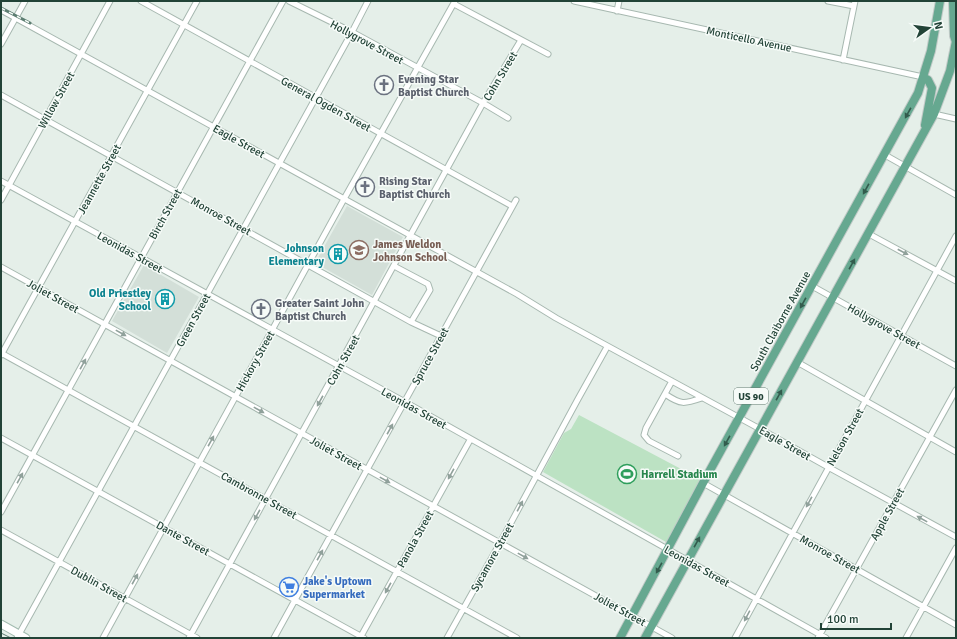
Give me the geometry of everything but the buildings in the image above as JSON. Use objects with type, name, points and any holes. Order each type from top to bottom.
[{"type":"main road","name":"US 90","points":[[924,78],[937,22],[940,1]]},
{"type":"main road","points":[[953,1],[954,36],[956,42]]},
{"type":"main road","name":"US 90","points":[[645,638],[934,114],[950,71],[956,42]]},
{"type":"main road","points":[[924,78],[928,80],[932,88],[924,131]]},
{"type":"main road","name":"South Claiborne Avenue","points":[[620,638],[916,98],[924,78]]},
{"type":"main road","points":[[1,624],[18,636],[26,638]]},
{"type":"street","points":[[1,44],[25,1]]},
{"type":"street","name":"Willow Street","points":[[1,200],[110,1]]},
{"type":"street","name":"General Ogden Street","points":[[141,1],[446,171],[512,206]]},
{"type":"street","name":"Jeannette Street","points":[[1,354],[197,1]]},
{"type":"street","name":"Birch Street","points":[[1,512],[283,1]]},
{"type":"street","name":"Hollygrove Street","points":[[289,1],[352,32],[508,118]]},
{"type":"street","name":"Green Street","points":[[18,636],[368,1]]},
{"type":"street","name":"Monticello Avenue","points":[[574,1],[924,78]]},
{"type":"street","points":[[617,11],[619,1]]},
{"type":"street","points":[[828,1],[855,4],[843,60]]},
{"type":"street","points":[[454,2],[548,54]]},
{"type":"street","name":"Hickory Street","points":[[103,638],[454,2]]},
{"type":"street","name":"Eagle Street","points":[[1,10],[476,272],[607,347],[740,417],[828,468],[956,538]]},
{"type":"street","name":"Cohn Street","points":[[190,636],[375,302],[483,103],[521,40]]},
{"type":"street","name":"Monroe Street","points":[[1,95],[375,302],[441,336]]},
{"type":"street","points":[[934,114],[956,119]]},
{"type":"street","points":[[885,155],[956,195]]},
{"type":"street","name":"Leonidas Street","points":[[1,181],[404,402],[687,561],[756,598],[819,636],[826,638]]},
{"type":"street","name":"Spruce Street","points":[[274,638],[516,200]]},
{"type":"street","points":[[868,234],[956,281]]},
{"type":"street","name":"Nelson Street","points":[[735,638],[956,236]]},
{"type":"street","points":[[394,266],[430,286],[430,290],[412,322]]},
{"type":"street","name":"Joliet Street","points":[[1,267],[672,638]]},
{"type":"street","name":"Hollygrove Street","points":[[812,286],[956,366]]},
{"type":"street","name":"Sycamore Street","points":[[447,638],[607,347]]},
{"type":"street","name":"Cambronne Street","points":[[1,354],[200,462],[517,638]]},
{"type":"street","points":[[797,362],[956,452]]},
{"type":"street","points":[[672,381],[644,431],[644,435],[649,441],[678,456]]},
{"type":"street","name":"Apple Street","points":[[819,636],[858,569],[956,390]]},
{"type":"street","points":[[665,394],[681,403],[702,398]]},
{"type":"street","name":"Dante Street","points":[[1,438],[362,637]]},
{"type":"street","name":"Panola Street","points":[[362,637],[470,440]]},
{"type":"street","name":"Monroe Street","points":[[704,483],[956,625]]},
{"type":"street","name":"Dublin Street","points":[[1,530],[125,598],[190,636],[197,638]]},
{"type":"street","points":[[906,638],[956,548]]},
{"type":"shaded area","name":"James Weldon Johnson School","points":[[347,206],[403,237],[372,295],[315,263]]},
{"type":"shaded area","points":[[144,265],[199,297],[167,353],[112,321]]},
{"type":"green space","name":"Harrell Stadium","points":[[579,415],[700,479],[666,542],[543,472],[564,433],[571,429]]},
{"type":"tram line","points":[[1,633],[11,638]]},
{"type":"railway","points":[[1,8],[30,23]]},
{"type":"place","name":"Evening Star Baptist Church","points":[[384,85]]},
{"type":"place","name":"Rising Star Baptist Church","points":[[365,187]]},
{"type":"place","name":"James Weldon Johnson School","points":[[359,250]]},
{"type":"place","name":"Johnson Elementary","points":[[338,254]]},
{"type":"place","name":"Old Priestley School","points":[[165,299]]},
{"type":"place","name":"Greater Saint John Baptist Church","points":[[261,309]]},
{"type":"place","name":"Harrell Stadium","points":[[627,474]]},
{"type":"place","name":"Jake's Uptown Supermarket","points":[[289,587]]}]
